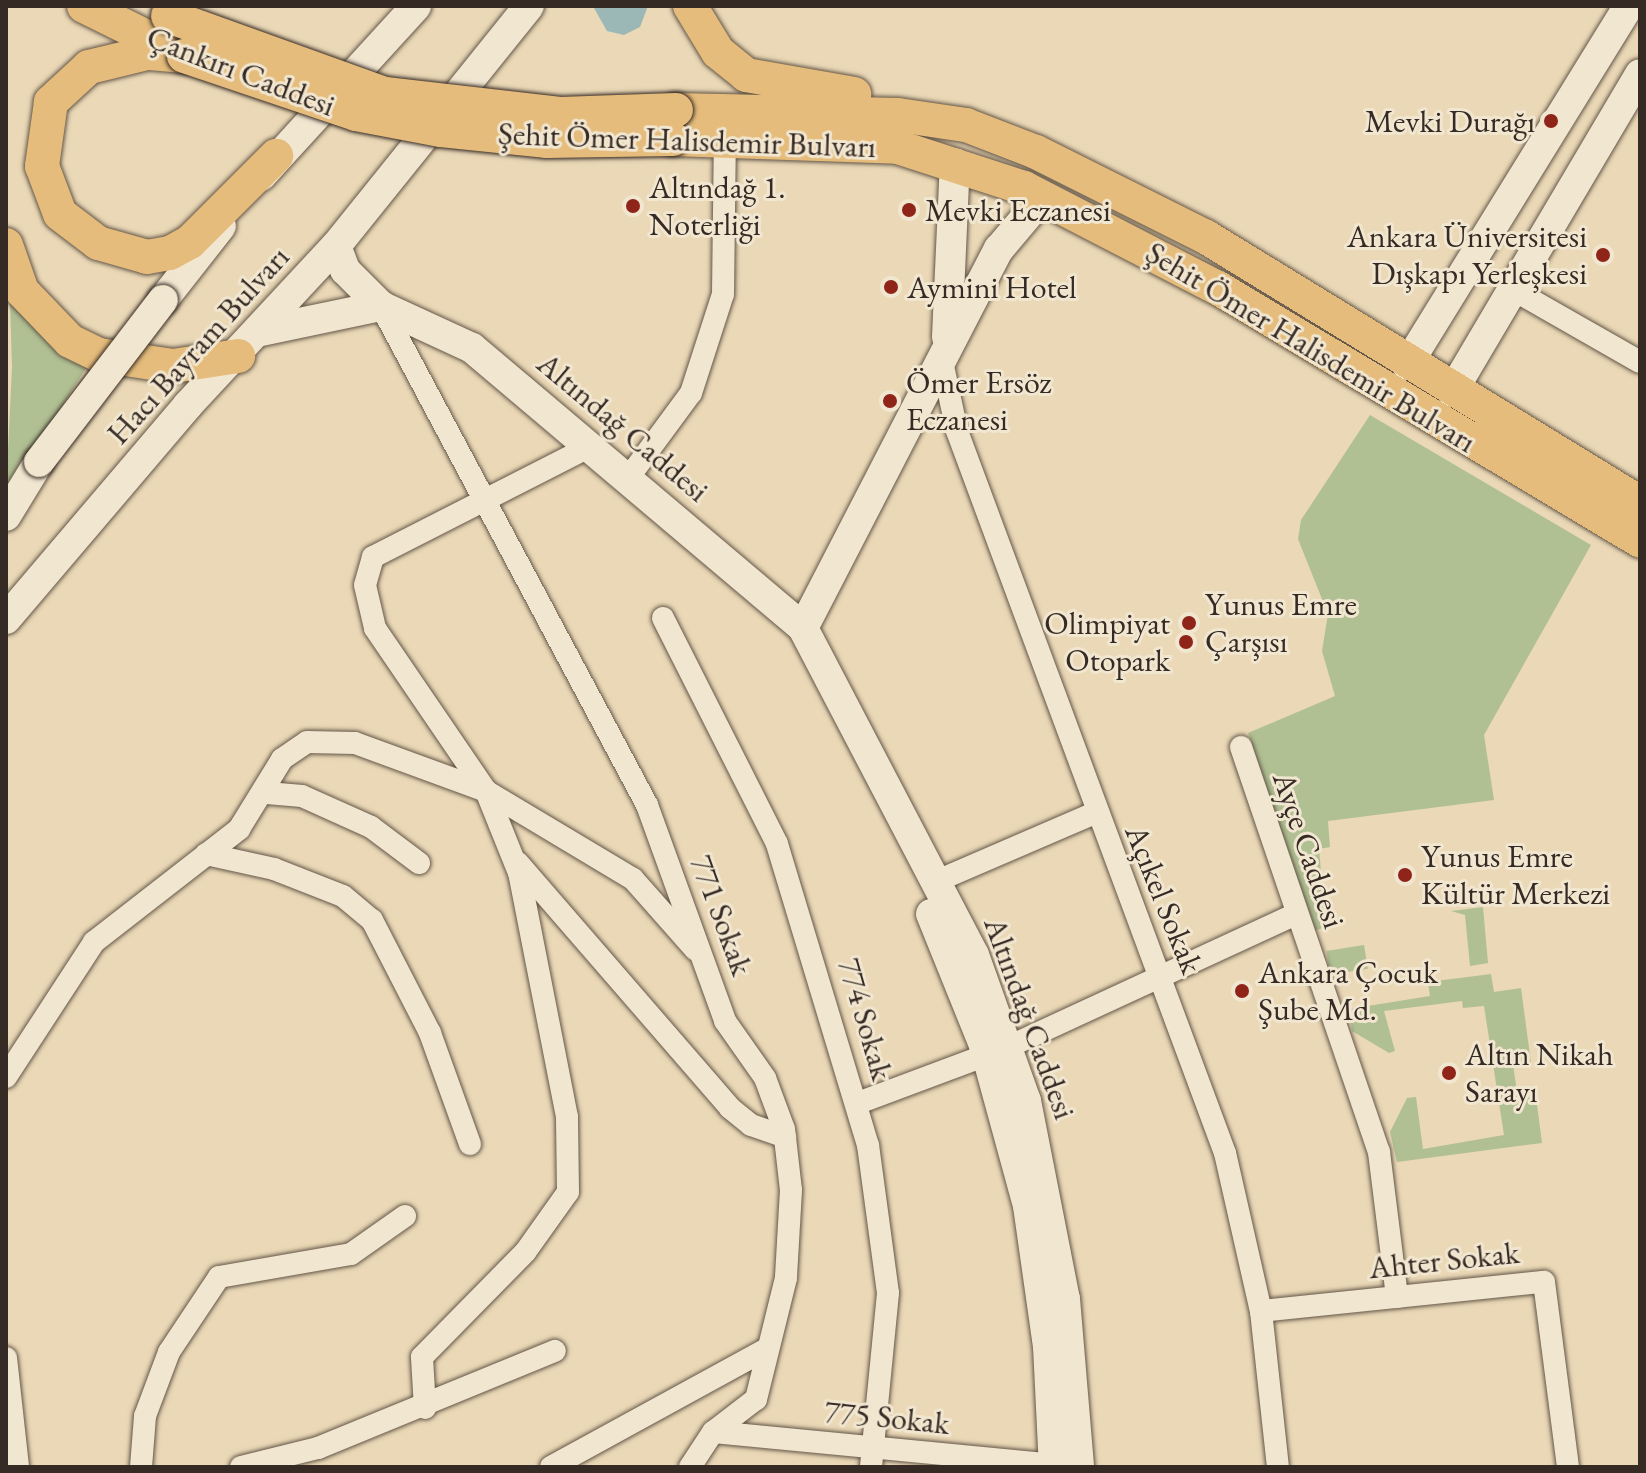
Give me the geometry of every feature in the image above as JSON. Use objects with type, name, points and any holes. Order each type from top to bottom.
[{"type":"main road","name":"Çankırı Caddesi","points":[[84,6],[184,56],[345,101]]},
{"type":"main road","name":"Hacı Bayram Bulvarı","points":[[6,516],[39,462],[276,156],[345,101],[416,6]]},
{"type":"main road","name":"Hacı Bayram Bulvarı","points":[[6,619],[336,246],[529,6]]},
{"type":"main road","points":[[690,6],[718,52],[746,75],[838,90],[966,125]]},
{"type":"main road","points":[[1407,365],[1629,6]]},
{"type":"main road","name":"Çankırı Caddesi","points":[[158,11],[385,94]]},
{"type":"main road","points":[[184,56],[147,53],[89,67],[51,102],[42,166],[60,214],[98,243],[147,257],[170,253],[190,242],[276,156]]},
{"type":"main road","points":[[1452,392],[1561,202],[1640,74]]},
{"type":"main road","name":"Şehit Ömer Halisdemir Bulvarı","points":[[385,94],[675,124],[725,139],[857,142],[955,163],[1043,197],[1218,288],[1640,541]]},
{"type":"main road","name":"Şehit Ömer Halisdemir Bulvarı","points":[[345,101],[547,141],[675,124],[841,110],[966,125],[1159,211],[1407,365],[1640,503]]},
{"type":"main road","points":[[943,366],[955,163]]},
{"type":"main road","points":[[1523,178],[1561,202]]},
{"type":"main road","points":[[803,628],[943,366],[999,249],[1043,197]]},
{"type":"main road","points":[[6,245],[22,291],[70,341],[99,355],[173,366],[238,356]]},
{"type":"main road","name":"Altındağ Caddesi","points":[[336,246],[345,270],[381,306],[456,337],[629,477],[803,628],[937,881],[998,1052],[1028,1206],[1063,1466]]},
{"type":"main road","points":[[261,331],[381,306]]},
{"type":"main road","name":"Altındağ Caddesi","points":[[803,628],[827,709],[998,1052]]},
{"type":"street","points":[[629,477],[691,393],[723,294],[725,139]]},
{"type":"street","points":[[1512,289],[1640,362]]},
{"type":"street","name":"771 Sokak","points":[[381,306],[481,500],[647,805],[725,1021],[765,1078],[785,1137],[791,1190],[786,1278],[765,1350],[756,1399],[713,1432],[690,1467]]},
{"type":"street","name":"Açıkel Sokak","points":[[943,366],[957,431],[1095,813],[1161,976],[1225,1153],[1261,1311],[1278,1467]]},
{"type":"street","points":[[425,1408],[422,1357],[526,1251],[568,1192],[567,1117],[546,984],[513,857],[486,791],[375,628],[365,585],[373,557],[591,446]]},
{"type":"street","name":"774 Sokak","points":[[663,618],[777,844],[858,1103],[888,1293],[872,1459]]},
{"type":"street","points":[[6,1077],[94,942],[239,829],[267,793],[282,759],[307,742],[355,743],[486,791],[633,879],[705,960]]},
{"type":"street","name":"Ayçe Caddesi","points":[[1241,747],[1379,1152],[1397,1297]]},
{"type":"street","points":[[267,793],[302,796],[357,821],[419,863]]},
{"type":"street","points":[[937,881],[1095,813]]},
{"type":"street","points":[[206,854],[329,890],[372,920],[430,1033],[470,1144]]},
{"type":"street","points":[[513,857],[730,1108],[751,1125],[785,1137]]},
{"type":"street","points":[[858,1103],[998,1052],[1296,914]]},
{"type":"street","points":[[141,1467],[145,1416],[169,1352],[219,1277],[351,1254],[405,1216]]},
{"type":"street","name":"Ahter Sokak","points":[[1261,1311],[1544,1282],[1568,1467]]},
{"type":"street","points":[[551,1467],[765,1350]]},
{"type":"street","points":[[241,1467],[318,1448],[425,1408],[555,1351]]},
{"type":"street","points":[[6,1358],[18,1467]]},
{"type":"street","name":"775 Sokak","points":[[713,1432],[872,1459],[1063,1466]]},
{"type":"green space","points":[[10,302],[88,365],[6,492],[12,367]]},
{"type":"green space","points":[[1370,415],[1591,545],[1484,735],[1494,800],[1328,821],[1330,847],[1319,849],[1326,927],[1313,931],[1248,733],[1335,696],[1322,651],[1328,614],[1298,539],[1301,520]]},
{"type":"green space","points":[[1483,907],[1488,963],[1470,966],[1465,915],[1451,911]]},
{"type":"green space","points":[[1364,945],[1368,969],[1330,975],[1326,951]]},
{"type":"green space","points":[[1491,974],[1494,992],[1521,988],[1531,1063],[1513,1065],[1518,1098],[1536,1097],[1542,1143],[1397,1162],[1390,1132],[1407,1098],[1416,1097],[1423,1149],[1504,1135],[1484,1006],[1463,1008],[1462,1001],[1384,1011],[1395,1051],[1389,1053],[1352,1031],[1349,1009],[1430,996],[1428,982]]},
{"type":"water","points":[[648,6],[640,27],[624,35],[607,31],[594,8]]},
{"type":"place","name":"Mevki Durağı","points":[[1551,121]]},
{"type":"place","name":"Altındağ 1. Noterliği","points":[[633,206]]},
{"type":"place","name":"Mevki Eczanesi","points":[[909,210]]},
{"type":"place","name":"Ankara Üniversitesi Dışkapı Yerleşkesi","points":[[1603,255]]},
{"type":"place","name":"Aymini Hotel","points":[[891,287]]},
{"type":"place","name":"Ömer Ersöz Eczanesi","points":[[890,401]]},
{"type":"place","name":"Yunus Emre Çarşısı","points":[[1189,623]]},
{"type":"place","name":"Olimpiyat Otopark","points":[[1186,642]]},
{"type":"place","name":"Yunus Emre Kültür Merkezi","points":[[1405,875]]},
{"type":"place","name":"Ankara Çocuk Şube Md.","points":[[1242,991]]},
{"type":"place","name":"Altın Nikah Sarayı","points":[[1449,1073]]}]
